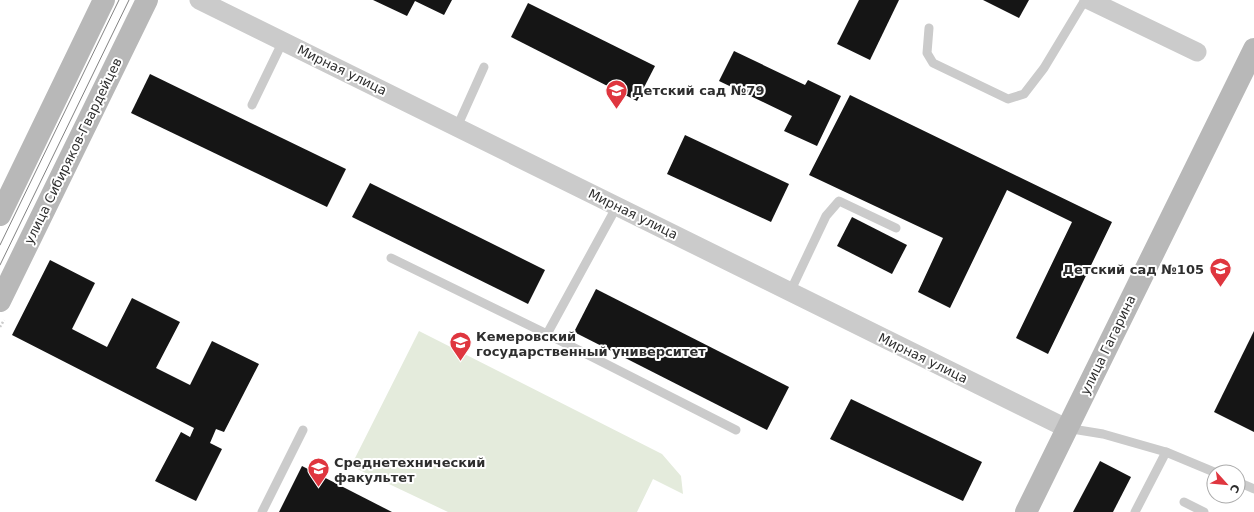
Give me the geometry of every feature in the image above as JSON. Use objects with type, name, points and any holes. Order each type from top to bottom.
[{"type":"main road","points":[[0,215],[104,0]]},
{"type":"main road","name":"улица Сибиряков-Гвардейцев","points":[[0,301],[147,0]]},
{"type":"main road","name":"улица Гагарина","points":[[1026,512],[1066,428],[1254,49]]},
{"type":"street","name":"Мирная улица","points":[[199,0],[1066,428]]},
{"type":"street","points":[[1089,0],[1197,52]]},
{"type":"lane","points":[[929,28],[927,53],[933,63],[1008,99],[1024,94],[1032,84],[1044,68],[1085,0]]},
{"type":"lane","points":[[252,105],[283,41]]},
{"type":"lane","points":[[457,127],[484,66]]},
{"type":"lane","points":[[790,292],[826,216],[839,201],[896,228]]},
{"type":"lane","points":[[547,334],[617,206]]},
{"type":"lane","points":[[391,258],[547,334],[736,430]]},
{"type":"lane","points":[[1066,428],[1103,434],[1166,452],[1206,469]]},
{"type":"lane","points":[[262,512],[303,430]]},
{"type":"lane","points":[[1135,512],[1166,452]]},
{"type":"lane","points":[[1184,502],[1204,512]]},
{"type":"green space","points":[[419,331],[662,454],[681,476],[683,494],[653,479],[637,512],[448,512],[351,466]]},
{"type":"building","points":[[373,0],[452,0],[444,15],[415,1],[407,16]]},
{"type":"building","points":[[859,0],[899,0],[870,60],[837,44]]},
{"type":"building","points":[[983,0],[1029,0],[1019,18]]},
{"type":"building","points":[[528,3],[655,66],[637,101],[511,37]]},
{"type":"building","points":[[734,51],[805,85],[808,80],[841,96],[817,146],[784,131],[792,116],[719,81]]},
{"type":"building","points":[[150,74],[346,169],[327,207],[131,113]]},
{"type":"building","points":[[850,95],[1112,222],[1048,354],[1016,338],[1072,222],[1007,190],[950,308],[918,292],[943,238],[809,175]]},
{"type":"building","points":[[685,135],[789,184],[771,222],[667,174]]},
{"type":"building","points":[[370,183],[545,270],[528,304],[352,217]]},
{"type":"building","points":[[852,217],[907,245],[892,274],[837,246]]},
{"type":"building","points":[[50,260],[95,283],[72,329],[107,347],[132,298],[180,322],[156,368],[190,385],[212,341],[259,364],[224,432],[216,429],[210,443],[222,449],[196,501],[155,481],[181,432],[190,437],[194,428],[12,335]]},
{"type":"building","points":[[596,289],[789,387],[767,430],[574,332]]},
{"type":"building","points":[[1254,331],[1254,432],[1214,412]]},
{"type":"building","points":[[851,399],[982,462],[963,501],[830,439]]},
{"type":"building","points":[[1100,461],[1131,477],[1113,512],[1073,512]]},
{"type":"building","name":"Среднетехнический факультет","points":[[302,466],[392,512],[279,512]]},
{"type":"tram line","points":[[0,245],[119,0]]},
{"type":"tram line","points":[[0,265],[129,0]]},
{"type":"place","name":"Детский сад №79","points":[[617,110]]},
{"type":"place","name":"Детский сад №105","points":[[1220,288]]},
{"type":"place","name":"Кемеровский государственный университет","points":[[461,362]]},
{"type":"place","name":"Среднетехнический факультет","points":[[318,488]]}]
